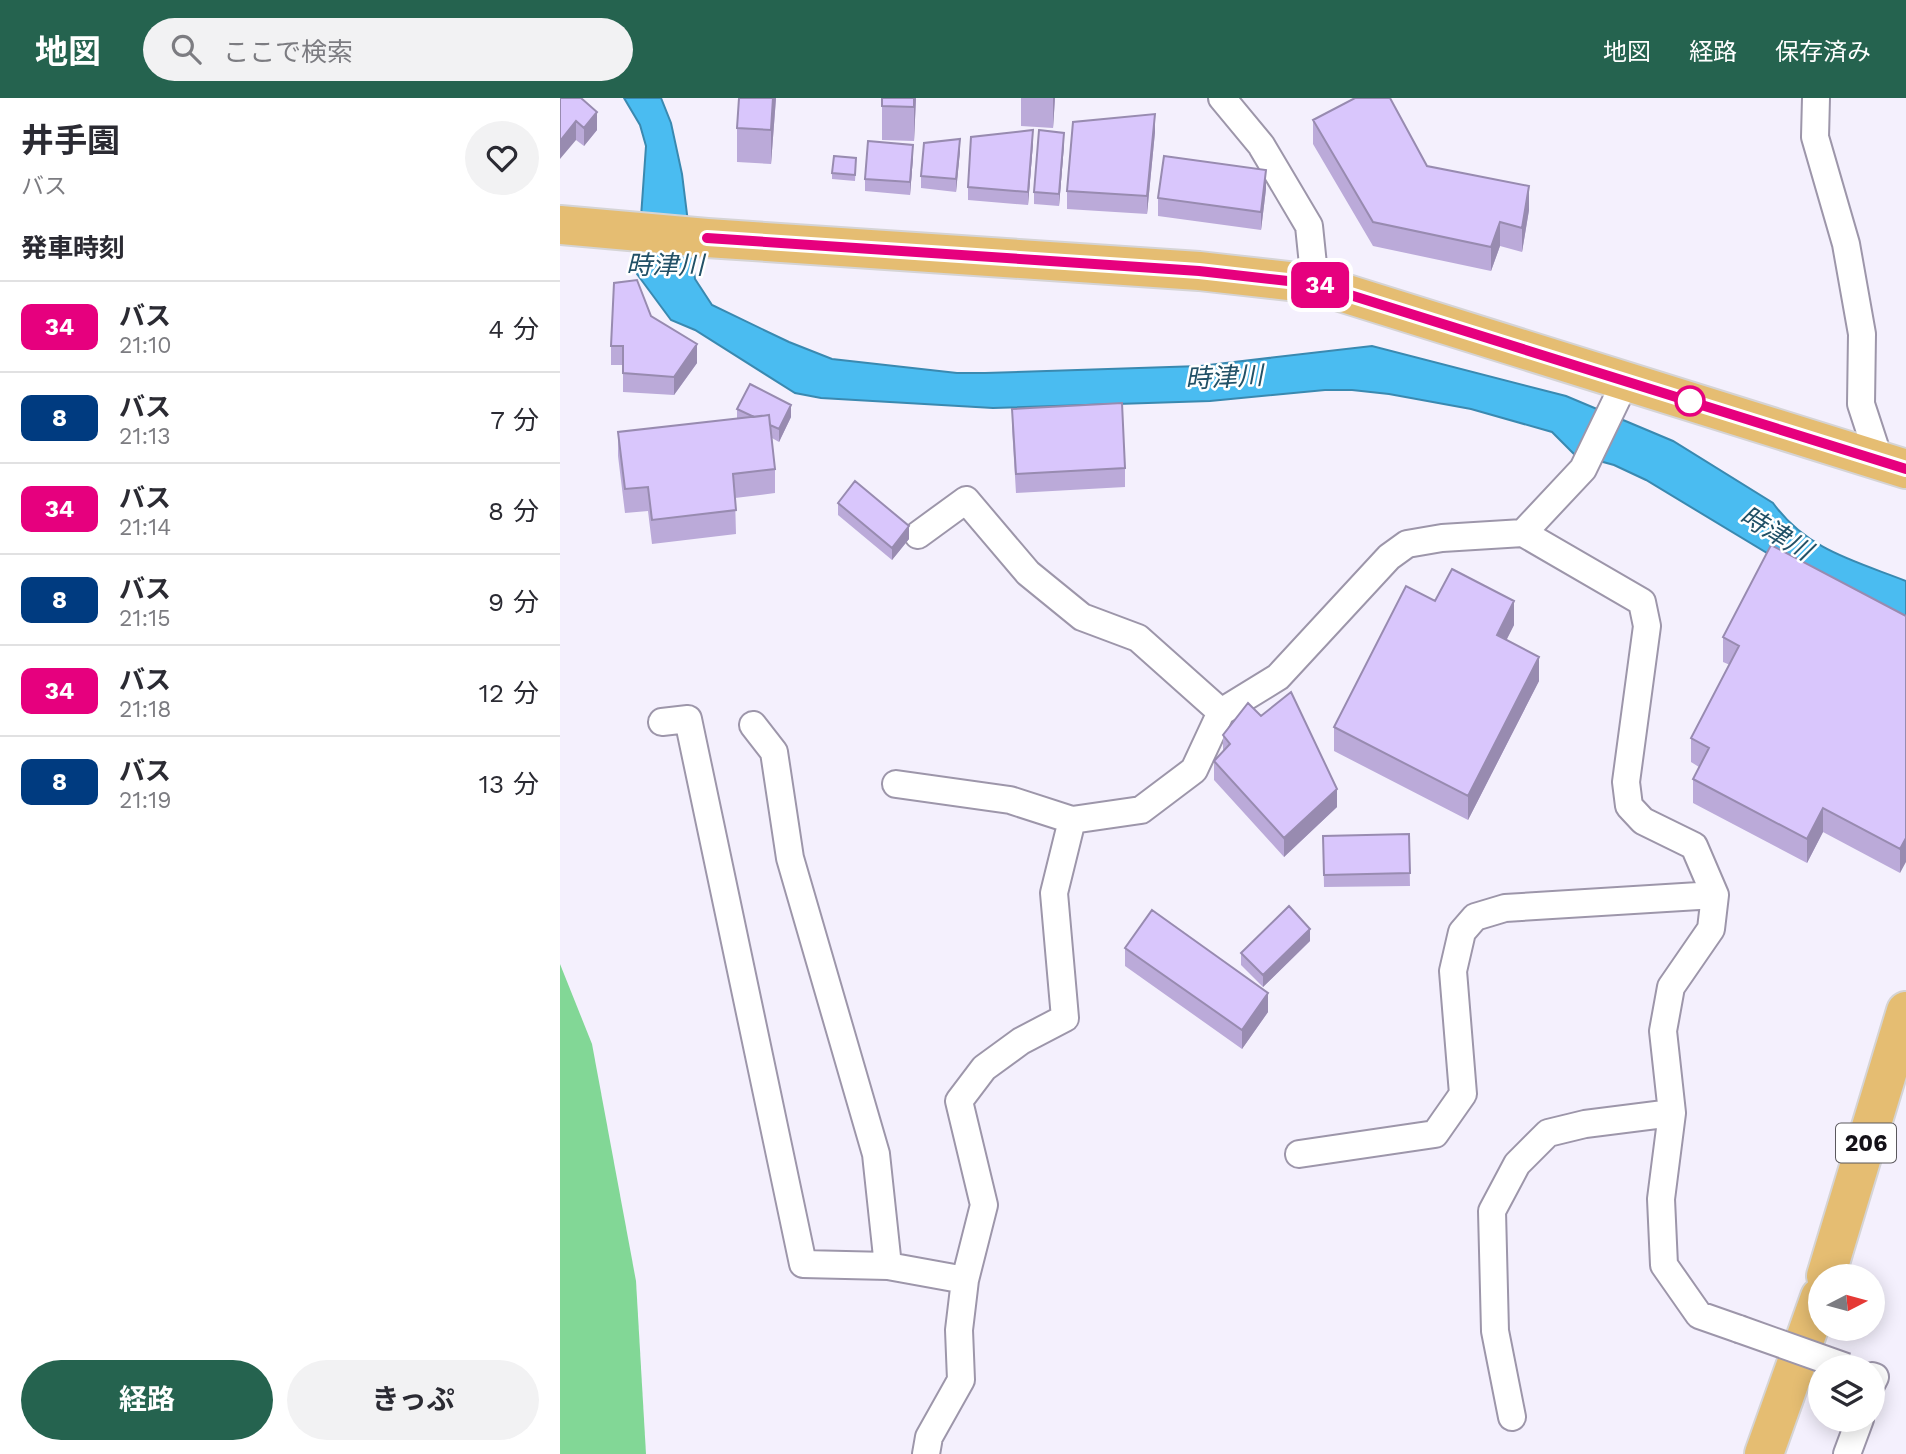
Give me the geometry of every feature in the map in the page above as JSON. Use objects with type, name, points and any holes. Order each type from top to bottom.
[{"type":"highway","points":[[560,225],[707,238],[1199,271],[1315,284],[1619,393],[1893,466]]},
{"type":"highway","name":"206","points":[[1830,1264],[1906,1011]]},
{"type":"highway","name":"206","points":[[1850,1264],[1906,1079]]},
{"type":"highway","points":[[1764,1454],[1808,1331]]},
{"type":"highway","points":[[1786,1454],[1824,1341]]},
{"type":"street","points":[[1222,98],[1261,145],[1309,226],[1315,284]]},
{"type":"street","points":[[1816,98],[1815,137],[1846,244],[1862,334],[1861,404],[1893,466]]},
{"type":"street","points":[[1523,533],[1583,469],[1619,393]]},
{"type":"street","points":[[918,535],[966,500],[1028,573],[1082,617],[1138,638],[1220,712]]},
{"type":"street","points":[[896,785],[1010,800],[1072,820],[1141,810],[1194,771],[1220,712],[1278,677],[1388,557],[1407,544],[1441,538],[1523,533],[1642,601],[1647,626],[1626,782],[1629,806],[1643,821],[1694,846],[1715,894],[1711,929],[1671,987],[1664,1031],[1672,1113],[1661,1199],[1664,1265],[1699,1315],[1812,1355]]},
{"type":"street","points":[[662,722],[688,719],[803,1264],[888,1266],[965,1280]]},
{"type":"street","points":[[753,724],[774,752],[790,858],[876,1154],[888,1266]]},
{"type":"street","points":[[926,1454],[929,1437],[961,1380],[959,1330],[965,1280],[984,1205],[959,1101],[984,1068],[1021,1041],[1065,1018],[1054,893],[1072,820]]},
{"type":"street","points":[[1299,1154],[1435,1134],[1463,1094],[1453,971],[1462,932],[1475,917],[1505,908],[1715,894]]},
{"type":"street","points":[[1512,1417],[1495,1331],[1492,1211],[1517,1164],[1548,1133],[1585,1124],[1672,1113]]},
{"type":"street","points":[[1847,1454],[1855,1432]]},
{"type":"green space","points":[[560,964],[592,1044],[636,1281],[646,1454],[560,1454]]},
{"type":"water","name":"時津川","points":[[624,98],[661,98],[671,123],[682,174],[695,279],[712,305],[789,342],[832,359],[957,373],[1200,366],[1372,346],[1566,396],[1673,441],[1773,503],[1786,519],[1817,543],[1850,560],[1906,581],[1906,619],[1782,562],[1646,480],[1614,465],[1574,454],[1552,432],[1471,409],[1352,390],[1210,401],[993,408],[821,398],[795,393],[695,330],[671,320],[637,274],[646,146],[640,125]]},
{"type":"building","points":[[560,98],[581,98],[597,112],[584,128],[576,121],[560,141]]},
{"type":"building","points":[[739,98],[773,98],[771,130],[737,128]]},
{"type":"building","points":[[882,98],[914,98],[914,107],[882,106]]},
{"type":"building","points":[[1355,98],[1390,98],[1427,166],[1529,186],[1522,228],[1500,222],[1491,247],[1373,222],[1313,120]]},
{"type":"building","points":[[1155,114],[1147,196],[1067,191],[1073,122]]},
{"type":"building","points":[[1033,130],[1028,192],[968,187],[971,137]]},
{"type":"building","points":[[1039,130],[1064,133],[1059,194],[1034,192]]},
{"type":"building","points":[[960,139],[956,179],[921,176],[924,143]]},
{"type":"building","points":[[868,141],[913,145],[910,182],[865,179]]},
{"type":"building","points":[[834,156],[856,158],[855,175],[832,173]]},
{"type":"building","points":[[1164,156],[1266,170],[1261,212],[1158,198]]},
{"type":"building","points":[[637,280],[651,316],[697,344],[674,377],[623,373],[623,346],[611,346],[614,283]]},
{"type":"building","points":[[750,384],[791,405],[779,429],[770,425],[769,415],[754,417],[737,409]]},
{"type":"building","points":[[1122,403],[1125,468],[1016,474],[1012,409]]},
{"type":"building","points":[[769,415],[775,469],[733,474],[736,510],[652,520],[648,487],[625,489],[618,432]]},
{"type":"building","points":[[855,481],[909,526],[892,548],[838,503]]},
{"type":"building","points":[[1771,545],[1906,616],[1906,838],[1900,849],[1823,808],[1807,839],[1693,779],[1709,748],[1691,738],[1739,646],[1723,637]]},
{"type":"building","points":[[1452,569],[1514,601],[1497,635],[1539,657],[1468,796],[1334,727],[1406,586],[1435,601]]},
{"type":"building","points":[[1291,692],[1337,789],[1284,838],[1214,761],[1230,744],[1223,735],[1248,703],[1261,716]]},
{"type":"building","points":[[1409,834],[1410,873],[1324,875],[1323,836]]},
{"type":"building","points":[[1289,906],[1310,929],[1263,975],[1241,953]]},
{"type":"building","points":[[1152,910],[1268,993],[1242,1030],[1125,948]]},
{"type":"bus line","name":"34","points":[[707,238],[1199,271],[1315,284],[1906,469]]}]
